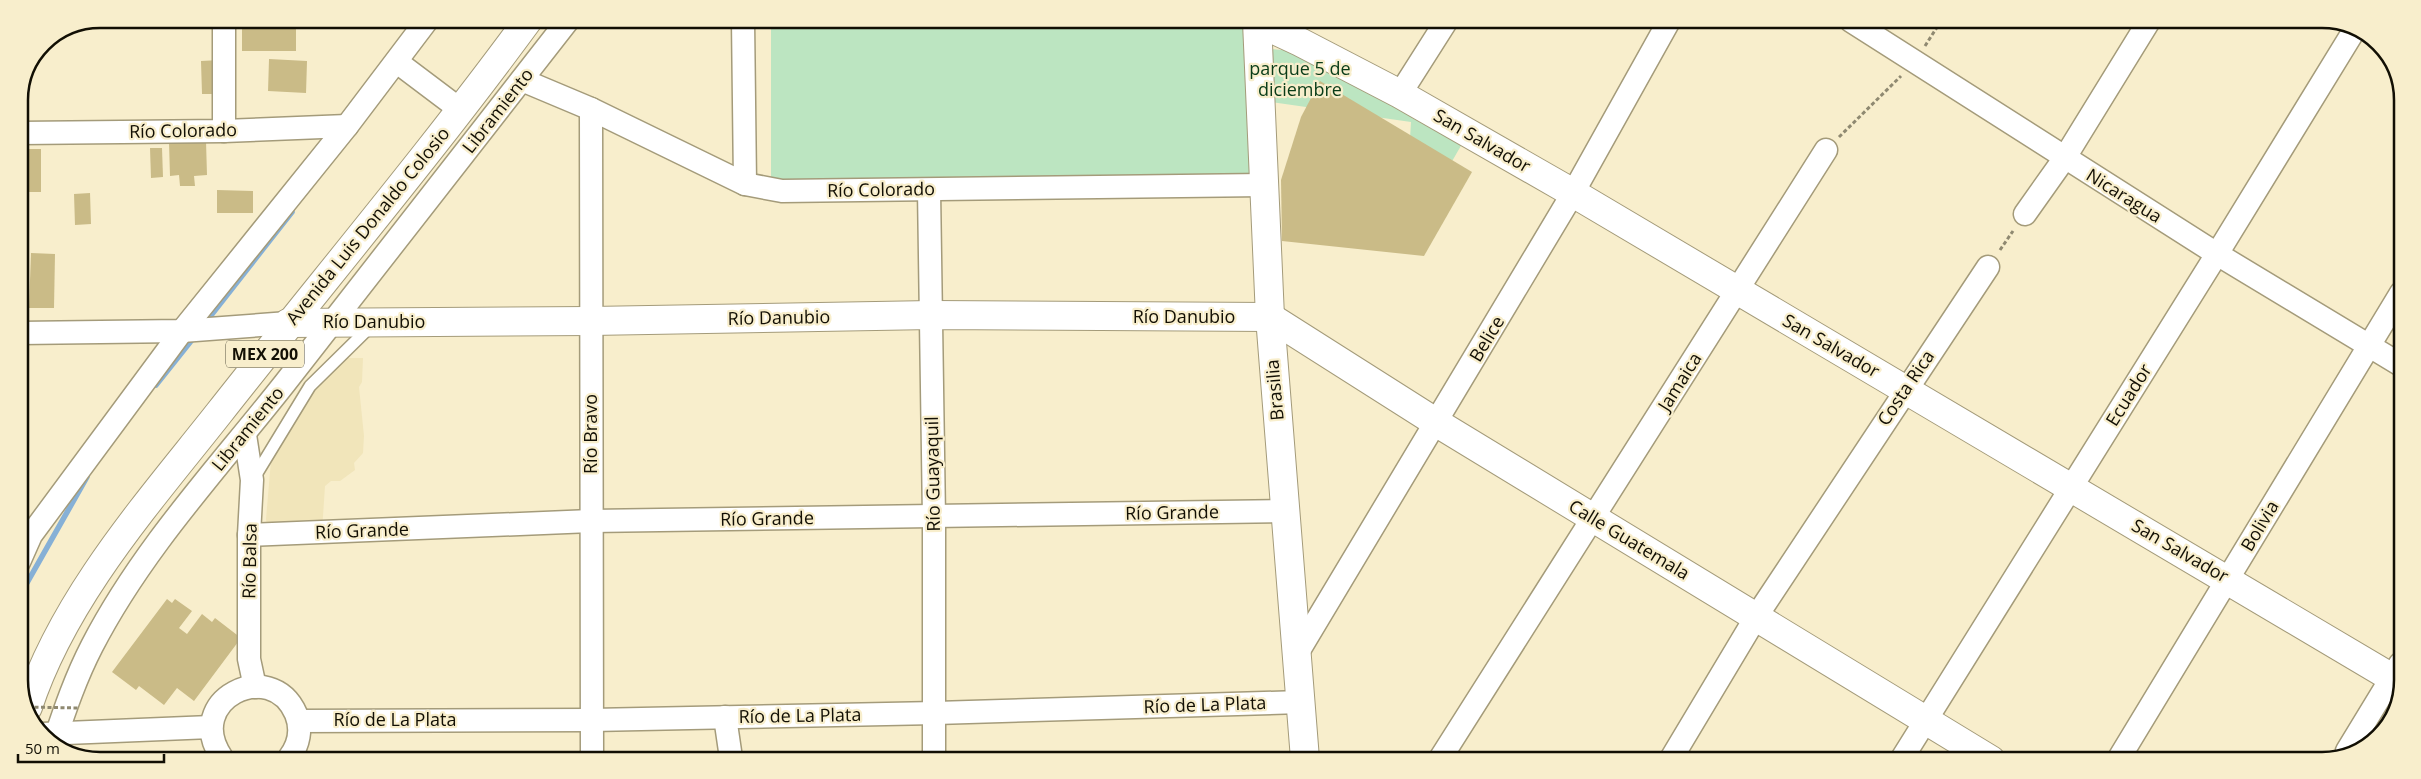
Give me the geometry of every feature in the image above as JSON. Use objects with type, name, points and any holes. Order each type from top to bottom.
[{"type":"street","points":[[224,28],[224,131]]},
{"type":"street","points":[[28,531],[347,126],[405,68],[424,28]]},
{"type":"street","name":"Avenida Luis Donaldo Colosio","points":[[31,701],[59,634],[81,594],[155,493],[288,323],[462,111],[522,28]]},
{"type":"street","name":"Libramiento","points":[[51,733],[92,647],[114,607],[181,511],[245,434],[562,28]]},
{"type":"street","points":[[743,28],[746,184]]},
{"type":"street","name":"Brasilia","points":[[1257,28],[1270,317],[1305,752]]},
{"type":"street","name":"San Salvador","points":[[1271,28],[1400,94],[1573,193],[1736,292],[1906,388],[2070,488],[2394,672]]},
{"type":"street","points":[[1400,94],[1443,28]]},
{"type":"street","name":"Belice","points":[[1298,652],[1437,423],[1573,193],[1665,28]]},
{"type":"street","name":"Nicaragua","points":[[1862,28],[2064,159],[2393,361]]},
{"type":"street","points":[[2025,214],[2064,159],[2145,28]]},
{"type":"street","name":"Ecuador","points":[[1906,752],[2352,34]]},
{"type":"street","points":[[405,68],[462,111]]},
{"type":"street","name":"Río Colorado","points":[[522,80],[592,109],[746,184],[782,192],[1264,185]]},
{"type":"street","name":"Río Bravo","points":[[592,109],[592,752]]},
{"type":"street","name":"Río Colorado","points":[[28,133],[224,131],[347,126]]},
{"type":"street","name":"Jamaica","points":[[1444,752],[1594,519],[1826,150]]},
{"type":"street","name":"Río Guayaquil","points":[[929,190],[936,713],[934,752]]},
{"type":"street","name":"Costa Rica","points":[[1675,752],[1756,617],[1988,267]]},
{"type":"street","name":"Bolivia","points":[[2123,752],[2393,305]]},
{"type":"street","name":"Río Danubio","points":[[288,323],[334,321],[591,322],[932,315],[1270,317]]},
{"type":"street","name":"Calle Guatemala","points":[[1270,317],[1437,423],[1978,752]]},
{"type":"street","points":[[28,333],[240,328],[288,323]]},
{"type":"street","name":"Río Balsa","points":[[245,434],[252,480],[249,535],[249,659],[255,687]]},
{"type":"street","points":[[155,493],[181,511]]},
{"type":"street","name":"Río Grande","points":[[249,535],[591,522],[1285,511]]},
{"type":"street","points":[[2351,745],[2394,679]]},
{"type":"street","points":[[218,752],[214,746],[211,727],[214,714],[230,694],[242,688],[255,687],[270,689],[283,696],[293,707],[299,721],[299,736],[294,752]]},
{"type":"street","name":"Río de La Plata","points":[[299,721],[592,720],[936,713],[1301,702]]},
{"type":"street","points":[[725,717],[730,752]]},
{"type":"street","points":[[55,736],[211,727]]},
{"type":"lane","points":[[252,480],[310,386],[375,322]]},
{"type":"path","points":[[1826,150],[1915,62],[1937,28]]},
{"type":"path","points":[[1988,267],[2025,214]]},
{"type":"path","points":[[33,707],[78,708]]},
{"type":"shaded area","points":[[339,358],[363,358],[362,382],[359,387],[364,436],[363,453],[354,463],[355,470],[340,481],[331,481],[325,486],[322,531],[268,533],[266,519],[272,449],[311,389]]},
{"type":"green space","points":[[771,28],[1247,28],[1259,176],[771,185]]},
{"type":"green space","name":"parque 5 de diciembre","points":[[1271,49],[1305,52],[1414,109],[1412,118],[1462,144],[1440,182],[1408,172],[1411,122],[1271,102]]},
{"type":"building","points":[[242,28],[296,28],[296,51],[242,51]]},
{"type":"building","points":[[269,59],[307,61],[306,93],[268,91]]},
{"type":"building","points":[[220,60],[221,94],[202,94],[201,61]]},
{"type":"building","points":[[1320,81],[1472,172],[1424,256],[1282,241],[1281,180],[1301,117]]},
{"type":"building","points":[[206,141],[207,175],[194,176],[195,186],[180,186],[179,175],[170,176],[169,142]]},
{"type":"building","points":[[150,148],[162,148],[163,177],[151,178]]},
{"type":"building","points":[[28,149],[41,149],[41,192],[28,192]]},
{"type":"building","points":[[217,190],[253,191],[253,213],[217,213]]},
{"type":"building","points":[[90,193],[91,224],[75,225],[74,194]]},
{"type":"building","points":[[31,253],[55,254],[54,308],[29,308]]},
{"type":"building","points":[[167,599],[172,603],[175,599],[192,611],[179,628],[187,634],[202,614],[212,622],[215,618],[241,638],[194,701],[177,688],[164,705],[139,686],[136,690],[112,672]]},
{"type":"waterway","points":[[205,323],[292,212]]},
{"type":"waterway","points":[[156,385],[195,336]]},
{"type":"waterway","points":[[28,581],[87,477]]}]
